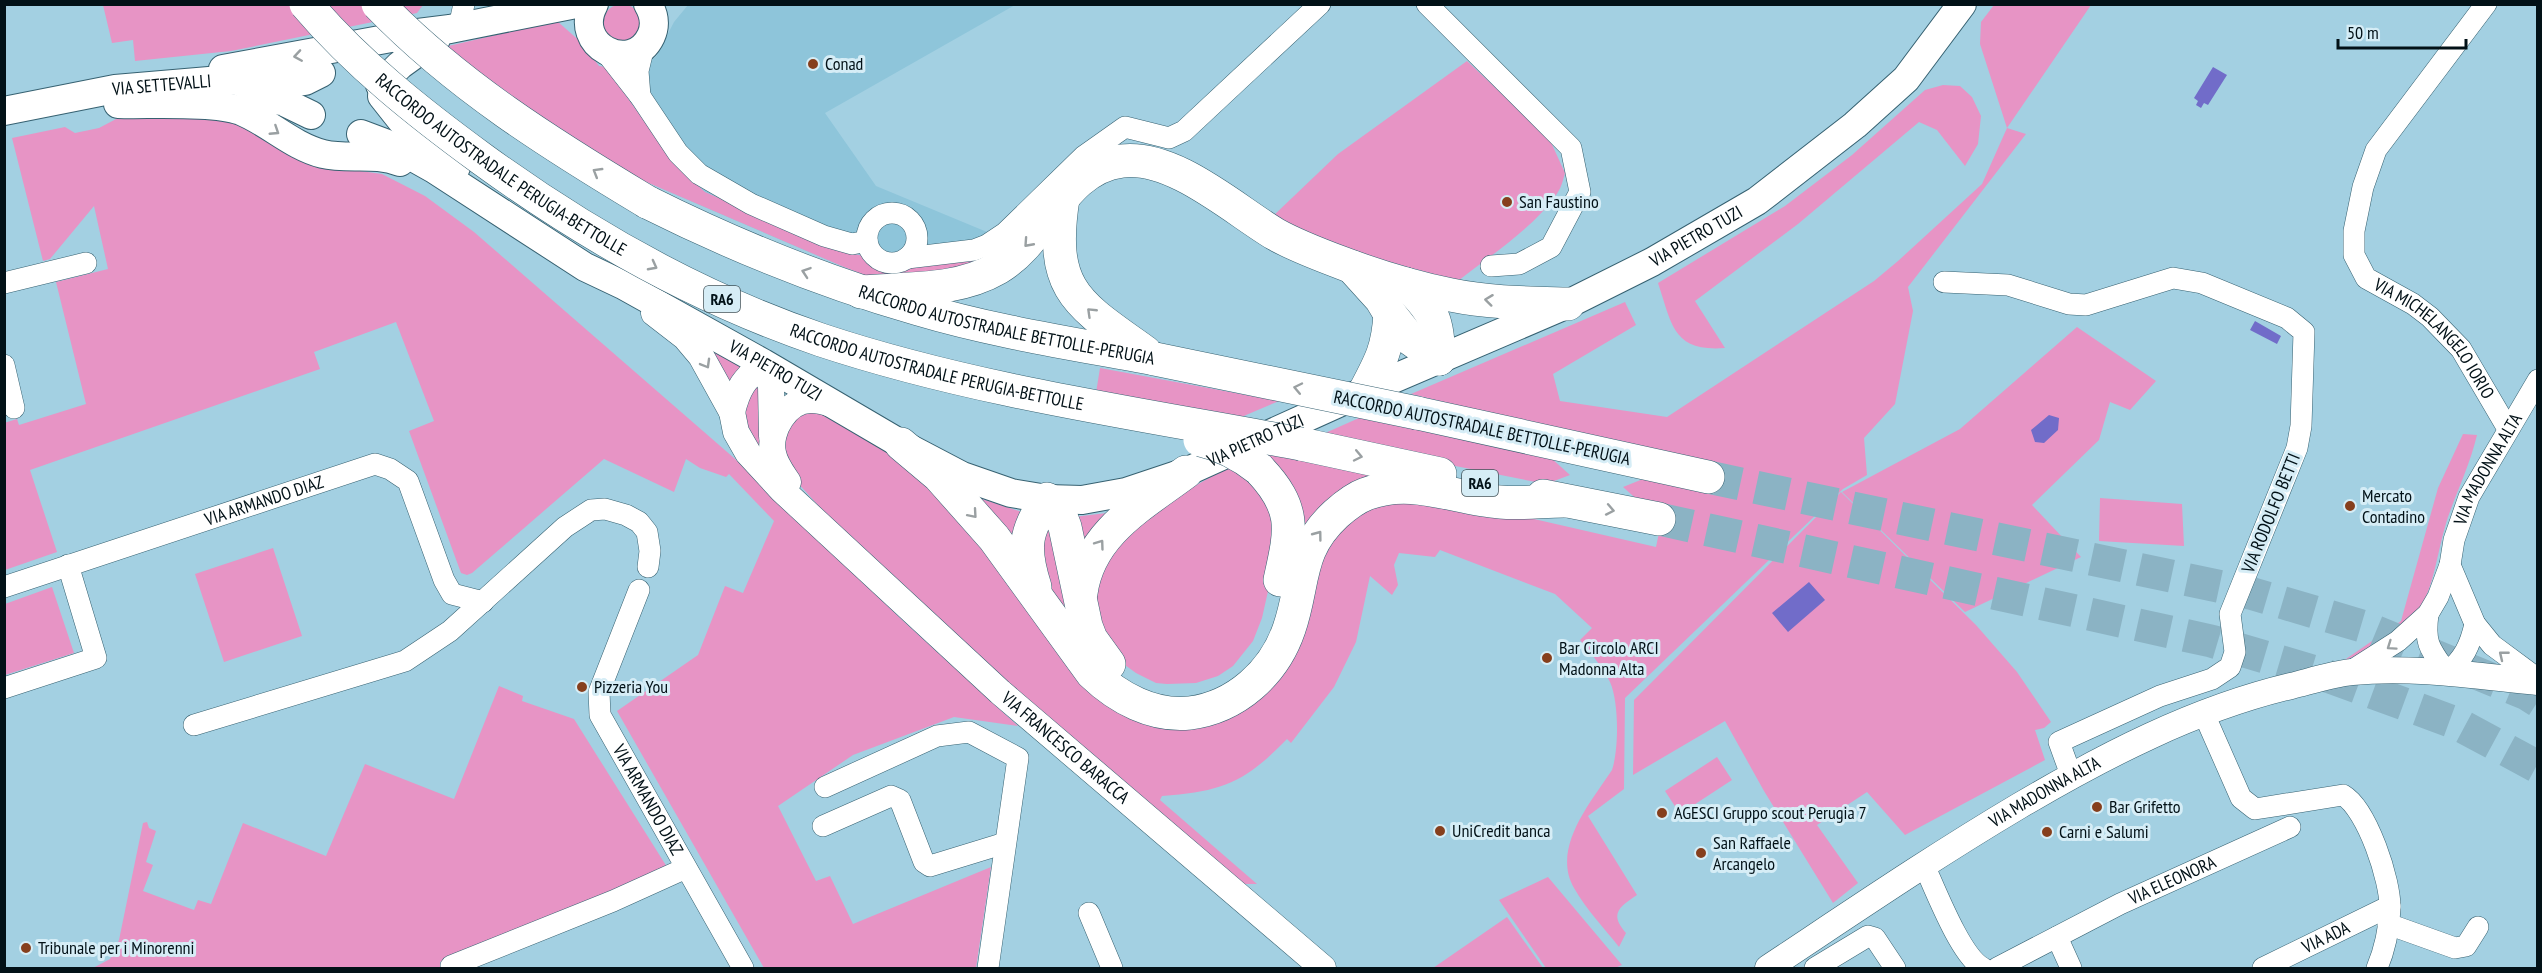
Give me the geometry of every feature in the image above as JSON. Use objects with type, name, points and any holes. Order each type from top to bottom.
[{"type":"highway","name":"RACCORDO AUTOSTRADALE PERUGIA-BETTOLLE","points":[[306,4],[347,48],[430,119],[540,199],[620,248],[704,291],[818,339],[884,360],[966,381],[1301,444],[1564,501],[1659,519]]},
{"type":"highway","name":"RACCORDO AUTOSTRADALE BETTOLLE-PERUGIA","points":[[378,4],[438,60],[561,151],[647,202],[777,263],[920,310],[984,325],[1417,413],[1708,477]]},
{"type":"highway","points":[[861,292],[958,284],[999,267],[1022,250],[1076,183],[1096,168],[1122,161],[1151,162],[1175,170],[1278,235],[1350,266],[1406,284],[1452,296],[1482,300],[1568,304]]},
{"type":"highway","points":[[1063,197],[1058,244],[1065,277],[1084,305],[1101,321],[1155,359]]},
{"type":"highway","points":[[1350,266],[1381,299],[1409,338],[1439,359]]},
{"type":"highway","points":[[1406,284],[1423,300],[1434,316],[1438,328],[1439,359]]},
{"type":"highway","points":[[1365,391],[1383,357],[1388,338],[1390,314]]},
{"type":"highway","points":[[966,381],[1037,403],[1218,444],[1237,453],[1259,470],[1276,488],[1284,501],[1290,529],[1267,639],[1256,657],[1238,676],[1209,692],[1194,695],[1148,691],[1114,670],[1104,658],[1086,626],[1065,527],[1060,514],[1047,499],[1029,529],[1027,541],[1027,559],[1039,601]]},
{"type":"highway","points":[[901,444],[939,476],[994,538],[1092,673],[1110,690],[1150,709],[1178,714],[1203,711],[1221,705],[1251,686],[1267,669],[1280,649],[1289,628],[1309,549],[1330,520],[1346,505],[1366,494],[1392,488],[1421,487],[1500,502],[1564,501]]},
{"type":"highway","points":[[1080,598],[1085,572],[1100,542],[1137,509],[1186,472]]},
{"type":"main road","name":"VIA PIETRO TUZI","points":[[361,134],[393,146],[434,169],[585,267],[623,285],[901,444],[962,476],[1011,493],[1047,499],[1100,498],[1186,472],[1365,391],[1568,304],[1652,262],[1757,201],[1855,125],[1906,79],[1962,4]]},
{"type":"main road","points":[[116,97],[418,33],[458,20],[585,15],[625,55],[644,46],[652,32],[655,8]]},
{"type":"main road","points":[[381,91],[400,65],[458,20]]},
{"type":"main road","points":[[353,64],[387,52],[418,33]]},
{"type":"main road","points":[[342,63],[353,64],[373,75],[381,91],[382,108],[378,119],[361,134],[338,136],[327,132],[311,115],[309,92],[321,73],[330,66],[342,63]]},
{"type":"main road","name":"VIA SETTEVALLI","points":[[4,111],[221,81],[284,84],[305,81],[321,73]]},
{"type":"main road","name":"VIA PIETRO TUZI","points":[[381,91],[401,120],[442,157],[508,206],[592,256],[623,285]]},
{"type":"main road","name":"VIA SETTEVALLI","points":[[4,128],[116,97],[244,96],[282,101],[311,115]]},
{"type":"main road","points":[[116,97],[220,106],[240,111],[304,148],[344,158],[389,158],[499,212]]},
{"type":"street","points":[[956,251],[939,246],[915,228],[905,217],[890,213],[876,219],[868,233],[867,241],[870,249],[882,261],[899,262],[907,258],[956,251],[980,247],[1005,232],[1084,156],[1125,127],[1169,138],[1184,131],[1320,4]]},
{"type":"street","points":[[1427,4],[1571,148],[1580,192],[1551,247],[1519,264],[1491,266]]},
{"type":"street","name":"VIA MICHELANGELO IORIO","points":[[2486,4],[2376,150],[2363,187],[2354,231],[2354,255],[2366,278],[2430,316],[2461,349],[2508,429]]},
{"type":"street","points":[[585,15],[678,153],[699,174],[721,188],[824,236],[852,244],[867,241]]},
{"type":"street","points":[[640,96],[638,71],[644,46]]},
{"type":"street","points":[[907,258],[916,245],[915,228]]},
{"type":"street","points":[[525,229],[605,285],[661,317],[685,337],[701,356],[732,412],[736,432],[748,453],[782,490],[814,519]]},
{"type":"street","points":[[4,283],[86,263]]},
{"type":"street","name":"VIA RODOLFO BETTI","points":[[1944,282],[2008,285],[2070,304],[2086,305],[2173,278],[2202,283],[2287,318],[2304,332],[2301,426],[2297,448],[2230,614],[2235,652],[2230,667],[2212,679],[2160,696],[2059,742],[2071,775]]},
{"type":"street","points":[[732,412],[736,393],[745,379],[763,363],[771,386],[773,455],[778,468],[814,519]]},
{"type":"street","points":[[4,365],[14,408]]},
{"type":"street","name":"VIA MADONNA ALTA","points":[[2350,672],[2398,641],[2428,614],[2438,597],[2450,565],[2454,540],[2469,498],[2538,380]]},
{"type":"street","points":[[772,446],[777,425],[783,416],[799,403],[812,400],[835,405]]},
{"type":"street","name":"VIA ARMANDO DIAZ","points":[[4,586],[375,464],[390,469],[408,481],[444,580],[452,594],[450,631]]},
{"type":"street","points":[[194,725],[405,661],[450,631],[565,527],[591,510],[605,509],[626,515],[639,522],[647,532],[650,551],[648,567]]},
{"type":"street","name":"VIA FRANCESCO BARACCA","points":[[814,519],[1000,692],[1323,969]]},
{"type":"street","points":[[4,688],[96,658],[68,565]]},
{"type":"street","name":"VIA MADONNA ALTA","points":[[2450,565],[2475,624],[2492,645],[2538,680]]},
{"type":"street","name":"VIA ARMANDO DIAZ","points":[[639,590],[612,654],[597,704],[600,715],[742,969]]},
{"type":"street","points":[[452,594],[483,602]]},
{"type":"street","name":"VIA MADONNA ALTA","points":[[2428,614],[2426,635],[2432,653],[2447,673]]},
{"type":"street","points":[[2447,673],[2460,662],[2470,647],[2475,624]]},
{"type":"street","name":"VIA MADONNA ALTA","points":[[1768,969],[1957,842],[2071,775],[2143,738],[2256,694],[2350,672],[2391,670],[2538,680]]},
{"type":"street","points":[[2204,714],[2241,798],[2255,809],[2343,795],[2352,800],[2369,831],[2384,874],[2389,915],[2386,944],[2377,969]]},
{"type":"street","points":[[825,787],[937,736],[969,732],[1018,758],[988,969]]},
{"type":"street","points":[[823,826],[891,796],[900,800],[924,862],[930,866],[1005,843]]},
{"type":"street","name":"VIA ELEONORA","points":[[1997,969],[2120,904],[2290,827]]},
{"type":"street","points":[[1923,865],[1963,946],[1976,965],[1983,969]]},
{"type":"street","points":[[451,966],[613,901],[686,868]]},
{"type":"street","points":[[1089,913],[1112,969]]},
{"type":"street","points":[[2389,915],[2455,948],[2466,946],[2478,927]]},
{"type":"street","name":"VIA ADA","points":[[2263,969],[2389,915]]},
{"type":"street","points":[[1813,938],[1820,965],[1868,936],[1875,938],[1895,969]]},
{"type":"street","points":[[2057,937],[2070,969]]},
{"type":"shaded area","points":[[622,4],[635,10],[641,23],[635,36],[622,42],[609,36],[603,23],[609,10]]},
{"type":"shaded area","points":[[103,5],[423,5],[417,13],[231,51],[135,61],[133,40],[112,43]]},
{"type":"shaded area","points":[[688,5],[1015,5],[825,113],[876,186],[1016,244],[933,280],[844,267],[637,178],[582,43],[599,66],[632,70],[656,57],[674,22]]},
{"type":"shaded area","points":[[1994,5],[2091,5],[2007,128],[1980,44],[1981,22]]},
{"type":"shaded area","points":[[557,21],[582,43],[599,66],[606,67],[675,165],[705,192],[842,252],[865,256],[885,272],[943,260],[977,259],[984,268],[870,277],[844,267],[637,178],[536,113],[444,47]]},
{"type":"shaded area","points":[[1467,61],[1549,138],[1565,173],[1559,190],[1546,207],[1510,241],[1458,281],[1350,251],[1272,217],[1338,154]]},
{"type":"shaded area","points":[[2213,67],[2227,75],[2208,105],[2204,103],[2201,108],[2196,105],[2198,101],[2194,98]]},
{"type":"shaded area","points":[[1943,85],[1960,86],[1972,97],[1981,116],[1978,144],[1965,166],[1937,130],[1919,122],[1798,224],[1695,301],[1725,348],[1695,345],[1677,333],[1658,283],[1785,206],[1852,155],[1925,90]]},
{"type":"shaded area","points":[[214,117],[237,122],[346,169],[382,174],[425,196],[474,232],[734,458],[899,617],[1018,726],[954,717],[853,755],[778,806],[816,881],[830,876],[853,924],[991,867],[976,968],[764,968],[617,711],[698,655],[725,586],[743,593],[774,521],[729,474],[726,477],[700,468],[686,459],[674,492],[604,459],[472,573],[467,575],[461,573],[409,431],[434,421],[396,322],[314,352],[320,369],[30,470],[57,552],[5,570],[4,423],[17,419],[19,425],[86,404],[56,282],[108,269],[94,206],[50,259],[43,261],[12,138],[65,127],[75,133],[99,128],[118,118]]},
{"type":"shaded area","points":[[2007,128],[2026,134],[1908,287],[1913,311],[1895,404],[1864,438],[1867,475],[1843,489],[1625,698],[1624,789],[1588,816],[1637,895],[1618,911],[1618,921],[1626,933],[1619,947],[1574,888],[1568,873],[1567,857],[1576,826],[1612,770],[1617,738],[1615,701],[1607,676],[1580,640],[1592,628],[1555,594],[1440,550],[1435,557],[1399,553],[1394,565],[1398,585],[1392,595],[1370,576],[1356,642],[1334,687],[1291,743],[1287,739],[1258,766],[1232,782],[1202,791],[1162,796],[1160,800],[1257,884],[1243,884],[993,672],[835,524],[787,471],[780,436],[803,411],[823,411],[926,474],[1094,688],[1235,712],[1332,531],[1391,495],[1534,519],[1656,547],[1665,504],[1641,503],[1623,487],[1643,479],[1715,494],[1721,470],[1411,394],[1625,302],[1636,325],[1553,374],[1560,401],[1667,417],[1874,281],[1898,261],[1982,184]]},
{"type":"shaded area","points":[[2255,321],[2281,336],[2277,344],[2250,330]]},
{"type":"shaded area","points":[[2077,327],[2156,381],[2130,410],[2110,402],[2099,440],[2032,505],[2081,557],[1965,612],[1842,492],[1960,429]]},
{"type":"shaded area","points":[[691,328],[747,362],[728,385]]},
{"type":"shaded area","points":[[1100,368],[1279,401],[1232,421],[1096,393]]},
{"type":"shaded area","points":[[761,382],[764,452],[751,451],[740,400]]},
{"type":"shaded area","points":[[2049,415],[2059,418],[2058,430],[2044,443],[2035,442],[2031,430]]},
{"type":"shaded area","points":[[1359,418],[1550,457],[1570,475],[1546,484],[1314,438]]},
{"type":"shaded area","points":[[2463,434],[2477,435],[2448,517],[2430,587],[2423,603],[2414,618],[2402,631],[2380,646],[2343,661],[2401,621],[2438,488]]},
{"type":"shaded area","points":[[1266,452],[1377,474],[1379,478],[1340,498],[1327,509],[1311,530],[1301,551],[1281,631],[1264,663],[1252,677],[1238,688],[1220,697],[1192,704],[1163,704],[1121,689],[1097,668],[1082,650],[1052,603],[1034,554],[1035,534],[1045,520],[1053,522],[1082,637],[1098,660],[1118,679],[1140,693],[1164,700],[1189,702],[1213,696],[1237,684],[1265,654],[1278,622],[1292,559],[1296,540],[1295,511],[1286,487],[1261,458]]},
{"type":"shaded area","points":[[1230,466],[1270,501],[1275,560],[1262,618],[1253,641],[1233,666],[1218,676],[1196,683],[1156,683],[1136,673],[1118,660],[1090,597],[1091,583],[1137,519]]},
{"type":"shaded area","points":[[1841,492],[1976,625],[2017,672],[2051,722],[2044,728],[2035,730],[2045,760],[1905,835],[1867,792],[1817,825],[1858,883],[1833,903],[1764,791],[1725,721],[1633,775],[1634,700]]},
{"type":"shaded area","points":[[979,498],[1028,514],[1019,545]]},
{"type":"shaded area","points":[[2100,498],[2182,504],[2184,546],[2099,541]]},
{"type":"shaded area","points":[[1107,513],[1087,546],[1073,517]]},
{"type":"shaded area","points":[[273,548],[302,636],[224,662],[195,574]]},
{"type":"shaded area","points":[[1809,582],[1825,600],[1788,632],[1772,613]]},
{"type":"shaded area","points":[[52,587],[74,653],[5,675],[5,604]]},
{"type":"shaded area","points":[[499,686],[523,696],[522,701],[574,719],[667,867],[440,962],[442,968],[93,968],[110,959],[119,940],[143,823],[147,822],[149,828],[156,831],[146,862],[153,865],[143,891],[194,910],[198,900],[211,904],[243,823],[326,856],[365,764],[454,799]]},
{"type":"shaded area","points":[[1717,757],[1732,780],[1680,814],[1665,791]]},
{"type":"shaded area","points":[[1548,877],[1622,965],[1615,968],[1546,968],[1499,900]]},
{"type":"shaded area","points":[[1507,917],[1543,968],[1433,968]]},
{"type":"tunnel","points":[[1708,477],[2250,593],[2362,626],[2527,694],[2538,701]]},
{"type":"tunnel","points":[[1659,519],[2211,641],[2322,674],[2456,723],[2538,767]]},
{"type":"place","name":"Conad","points":[[813,64]]},
{"type":"place","name":"San Faustino","points":[[1507,202]]},
{"type":"place","name":"Mercato Contadino","points":[[2350,506]]},
{"type":"place","name":"Bar Circolo ARCI Madonna Alta","points":[[1547,658]]},
{"type":"place","name":"Pizzeria You","points":[[582,687]]},
{"type":"place","name":"Bar Grifetto","points":[[2097,807]]},
{"type":"place","name":"AGESCI Gruppo scout Perugia 7","points":[[1662,813]]},
{"type":"place","name":"UniCredit banca","points":[[1440,831]]},
{"type":"place","name":"Carni e Salumi","points":[[2047,832]]},
{"type":"place","name":"San Raffaele Arcangelo","points":[[1701,853]]},
{"type":"place","name":"Tribunale per i Minorenni","points":[[26,948]]}]
